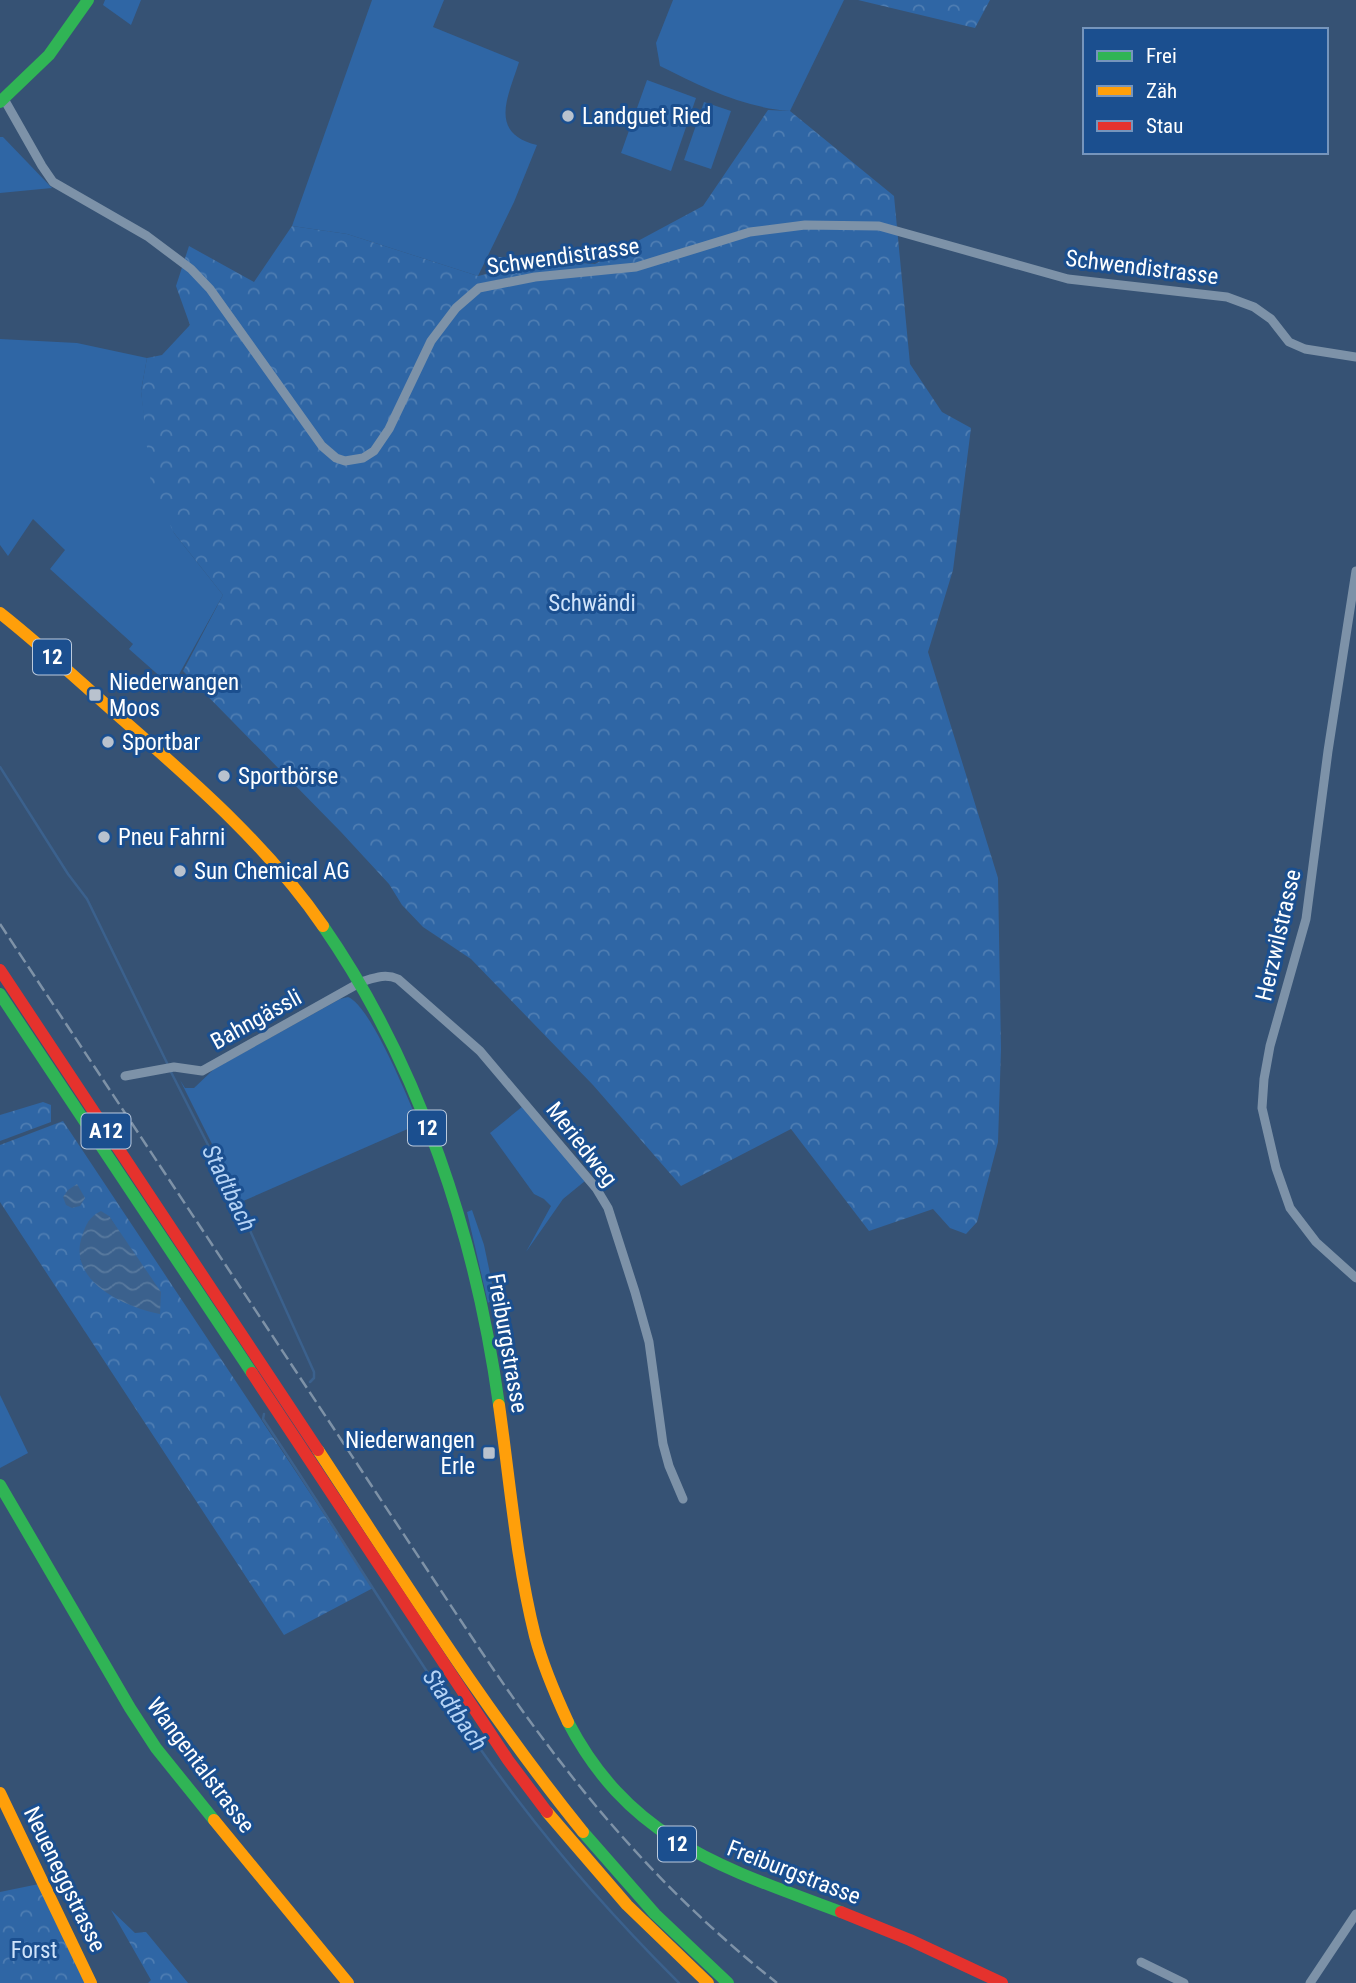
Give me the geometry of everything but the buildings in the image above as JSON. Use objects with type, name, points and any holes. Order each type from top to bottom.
[{"type":"main road","points":[[2,101],[48,56],[88,0]]},
{"type":"main road","name":"Freiburgstrasse","points":[[0,613],[138,733],[239,826],[309,906],[361,982],[391,1039],[414,1090],[469,1247],[493,1364],[525,1602],[548,1679],[565,1717],[604,1778],[656,1829],[692,1852],[734,1873],[895,1933],[1002,1983]]},
{"type":"main road","name":"A12","points":[[0,970],[519,1752],[580,1832],[632,1892],[728,1983]]},
{"type":"main road","name":"A12","points":[[0,994],[508,1760],[609,1886],[708,1983]]},
{"type":"main road","name":"Wangentalstrasse","points":[[0,1485],[156,1748],[348,1983]]},
{"type":"main road","name":"Neueneggstrasse","points":[[0,1793],[91,1983]]},
{"type":"street","name":"Schwendistrasse","points":[[2,101],[53,182],[147,236],[191,269],[234,321],[322,446],[336,458],[345,461],[363,458],[379,445],[431,341],[456,308],[479,288],[535,277],[636,267],[750,232],[805,225],[879,226],[1068,279],[1227,297],[1247,302],[1264,313],[1289,342],[1314,352],[1356,356]]},
{"type":"street","name":"Herzwilstrasse","points":[[1356,571],[1306,919],[1270,1046],[1262,1108],[1276,1168],[1290,1208],[1316,1242],[1356,1278]]},
{"type":"street","name":"Meriedweg","points":[[361,982],[382,976],[398,979],[471,1043],[596,1188],[608,1208],[649,1342],[663,1444],[669,1466],[684,1499]]},
{"type":"street","name":"Bahngässli","points":[[125,1076],[174,1067],[202,1071],[361,982]]},
{"type":"street","points":[[1310,1983],[1356,1914]]},
{"type":"street","points":[[1141,1962],[1184,1983]]},
{"type":"green space","points":[[105,0],[141,0],[131,25],[103,5]]},
{"type":"green space","points":[[372,0],[444,0],[433,27],[519,62],[507,100],[507,123],[512,132],[537,145],[514,202],[478,276],[347,234],[292,226]]},
{"type":"green space","points":[[673,0],[844,0],[790,111],[739,101],[660,66],[656,43]]},
{"type":"green space","points":[[858,0],[990,0],[975,28]]},
{"type":"green space","points":[[647,80],[696,98],[671,171],[621,153]]},
{"type":"green space","points":[[704,102],[731,111],[711,169],[684,160]]},
{"type":"green space","name":"Schwändi","points":[[768,110],[790,111],[894,196],[910,364],[942,412],[971,428],[953,570],[928,652],[998,878],[1001,1049],[998,1142],[977,1222],[966,1234],[950,1228],[933,1209],[869,1231],[791,1129],[681,1186],[593,1085],[471,959],[423,927],[402,905],[389,884],[341,832],[183,671],[223,595],[174,533],[151,485],[141,391],[147,358],[162,355],[190,325],[176,286],[189,246],[254,282],[292,226],[347,234],[478,276],[491,273],[498,257],[595,264],[703,206]]},
{"type":"green space","points":[[0,137],[3,137],[52,188],[0,193]]},
{"type":"green space","points":[[0,339],[77,343],[147,358],[141,391],[146,429],[174,533],[223,595],[172,687],[129,649],[133,644],[50,569],[65,550],[33,519],[8,556],[0,545]]},
{"type":"green space","points":[[348,997],[357,1004],[378,1035],[419,1124],[241,1202],[180,1080],[185,1088],[194,1088],[214,1069]]},
{"type":"green space","points":[[43,1102],[51,1105],[51,1122],[0,1141],[0,1115]]},
{"type":"green space","points":[[523,1106],[585,1181],[563,1199],[526,1252],[551,1206],[534,1194],[490,1133]]},
{"type":"green space","points":[[63,1121],[373,1588],[284,1635],[0,1202],[0,1145]],"holes":[[[109,1216],[121,1235],[80,1260]]]},
{"type":"green space","points":[[472,1210],[484,1245],[495,1297],[488,1303],[467,1212]]},
{"type":"green space","points":[[0,1395],[28,1453],[0,1468]]},
{"type":"green space","name":"Forst","points":[[39,1884],[88,1983],[0,1983],[0,1892]]},
{"type":"green space","points":[[111,1910],[135,1933],[146,1932],[188,1983],[148,1983],[151,1980]]},
{"type":"water","points":[[77,1184],[85,1198],[80,1206],[72,1208],[66,1205],[63,1197]]},
{"type":"water","points":[[101,1211],[109,1216],[161,1292],[160,1314],[116,1298],[91,1279],[83,1266],[80,1252],[82,1236],[89,1221]]},
{"type":"waterway","name":"Stadtbach","points":[[0,767],[68,874],[87,899],[167,1063]]},
{"type":"waterway","name":"Stadtbach","points":[[171,1072],[238,1204],[314,1372],[314,1378],[310,1382]]},
{"type":"waterway","name":"Stadtbach","points":[[264,1414],[263,1419],[483,1753],[575,1871],[679,1983]]},
{"type":"railway","points":[[0,924],[469,1633],[537,1731],[608,1821],[647,1863],[730,1944],[777,1983]]},
{"type":"traffic: fast","points":[[0,102],[49,55],[88,0]]},
{"type":"traffic: fast","points":[[323,926],[388,1036],[439,1155],[475,1279],[499,1405]]},
{"type":"traffic: fast","points":[[0,994],[252,1373]]},
{"type":"traffic: fast","points":[[0,1485],[130,1708],[156,1748],[214,1820]]},
{"type":"traffic: fast","points":[[568,1722],[593,1763],[620,1796],[651,1823],[720,1864],[841,1912]]},
{"type":"traffic: fast","points":[[583,1832],[655,1914],[728,1983]]},
{"type":"traffic: slow","points":[[0,613],[229,816],[279,869],[323,926]]},
{"type":"traffic: slow","points":[[499,1405],[528,1607],[542,1658],[568,1722]]},
{"type":"traffic: slow","points":[[318,1450],[478,1692],[583,1832]]},
{"type":"traffic: slow","points":[[0,1793],[91,1983]]},
{"type":"traffic: slow","points":[[547,1812],[627,1905],[708,1983]]},
{"type":"traffic: slow","points":[[214,1820],[348,1983]]},
{"type":"traffic: jam","points":[[0,970],[318,1450]]},
{"type":"traffic: jam","points":[[252,1373],[508,1760],[547,1812]]},
{"type":"traffic: jam","points":[[841,1912],[910,1940],[1002,1983]]},
{"type":"place","name":"Landguet Ried","points":[[568,116]]},
{"type":"place","name":"Niederwangen Moos","points":[[95,695]]},
{"type":"place","name":"Sportbar","points":[[108,742]]},
{"type":"place","name":"Sportbörse","points":[[224,776]]},
{"type":"place","name":"Pneu Fahrni","points":[[104,837]]},
{"type":"place","name":"Sun Chemical AG","points":[[180,871]]},
{"type":"place","name":"Niederwangen Erle","points":[[489,1453]]}]
